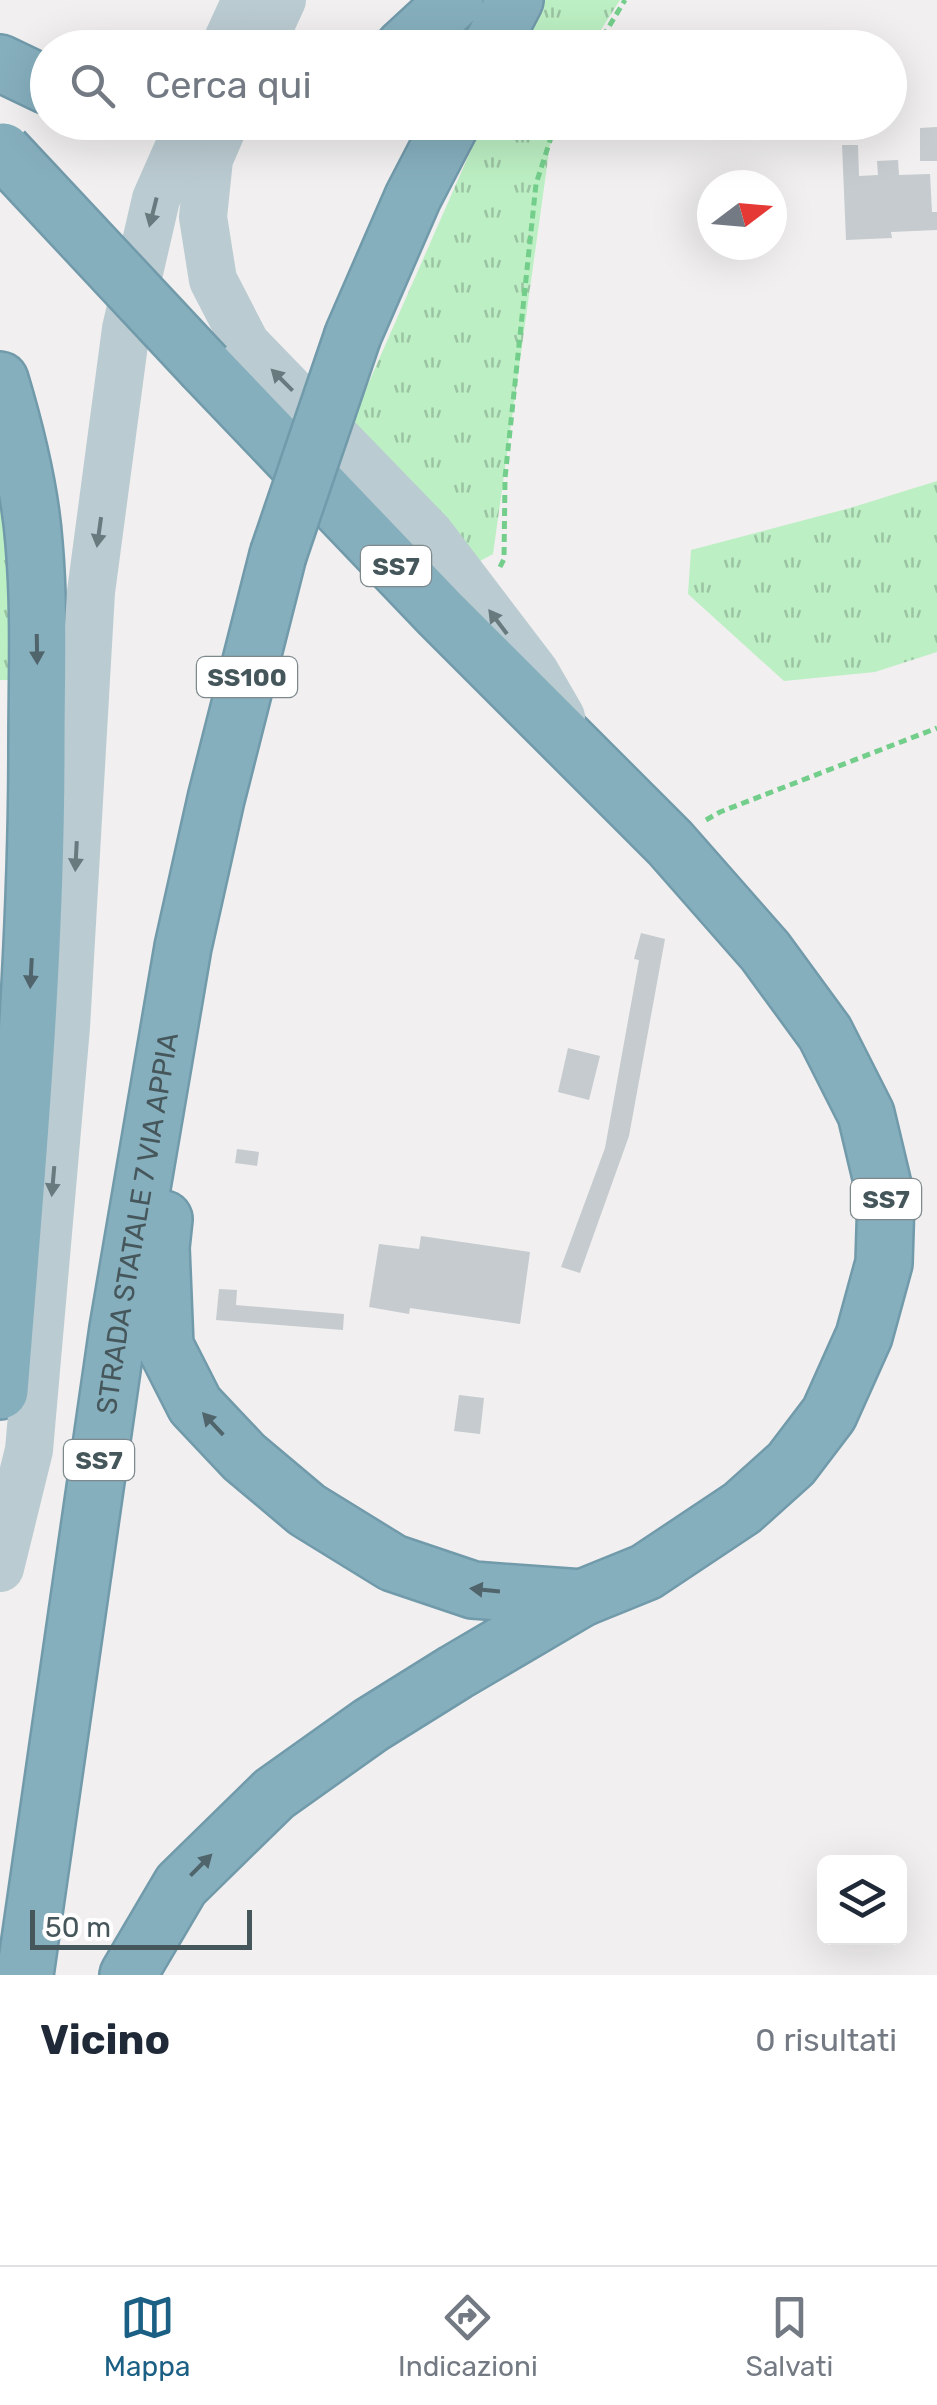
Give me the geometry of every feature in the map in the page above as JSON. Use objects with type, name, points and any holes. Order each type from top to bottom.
[{"type":"highway","points":[[422,30],[455,0]]},
{"type":"highway","points":[[499,30],[514,0]]},
{"type":"highway","points":[[0,63],[30,77]]},
{"type":"highway","name":"SS100","points":[[183,947],[278,555],[353,335],[443,140]]},
{"type":"highway","name":"SS7","points":[[2,149],[205,367],[670,843],[765,952],[834,1050],[866,1114],[886,1198],[884,1262],[864,1336],[829,1414],[791,1464],[742,1508],[646,1572],[582,1598],[371,1726],[274,1794],[182,1885],[128,1975]]},
{"type":"highway","points":[[0,380],[17,435],[34,542],[37,667],[37,836],[28,1023],[0,1392]]},
{"type":"highway","name":"SS7","points":[[216,799],[161,1247],[164,1346],[195,1405],[244,1457],[307,1510],[393,1563],[472,1590],[582,1598]]},
{"type":"highway","name":"STRADA STATALE 7 VIA APPIA","points":[[25,1975],[118,1328],[183,947]]},
{"type":"street","points":[[232,30],[246,0]]},
{"type":"street","points":[[268,30],[282,0]]},
{"type":"street","points":[[0,1568],[29,1450],[66,1027],[91,592],[126,328],[156,198],[182,140]]},
{"type":"street","points":[[217,140],[208,159],[203,217],[214,280],[246,344],[430,534],[535,672],[588,763]]},
{"type":"path","points":[[607,30],[625,0]]},
{"type":"path","points":[[482,600],[504,559],[505,478],[536,184],[550,140]]},
{"type":"path","points":[[670,843],[720,812],[937,728]]},
{"type":"green space","points":[[545,0],[620,0],[601,30],[527,30]]},
{"type":"green space","points":[[476,140],[551,140],[493,554],[467,568],[347,432]]},
{"type":"green space","points":[[0,403],[40,680],[0,680]]},
{"type":"green space","points":[[937,481],[937,652],[875,672],[784,681],[688,594],[691,550]]},
{"type":"building","points":[[937,127],[937,161],[920,161],[920,128]]},
{"type":"building","points":[[842,145],[858,145],[859,176],[878,175],[877,161],[898,160],[899,175],[930,174],[937,230],[891,232],[892,238],[846,240]]},
{"type":"building","points":[[641,933],[665,939],[629,1136],[580,1273],[561,1267],[605,1148]]},
{"type":"building","points":[[568,1048],[600,1056],[589,1100],[558,1092]]},
{"type":"building","points":[[237,1149],[259,1152],[257,1166],[235,1163]]},
{"type":"building","points":[[421,1236],[530,1252],[520,1324],[410,1308],[409,1314],[369,1307],[379,1244],[419,1249]]},
{"type":"building","points":[[219,1289],[237,1290],[236,1305],[344,1314],[343,1330],[216,1320]]},
{"type":"building","points":[[459,1395],[484,1398],[480,1434],[454,1431]]}]
